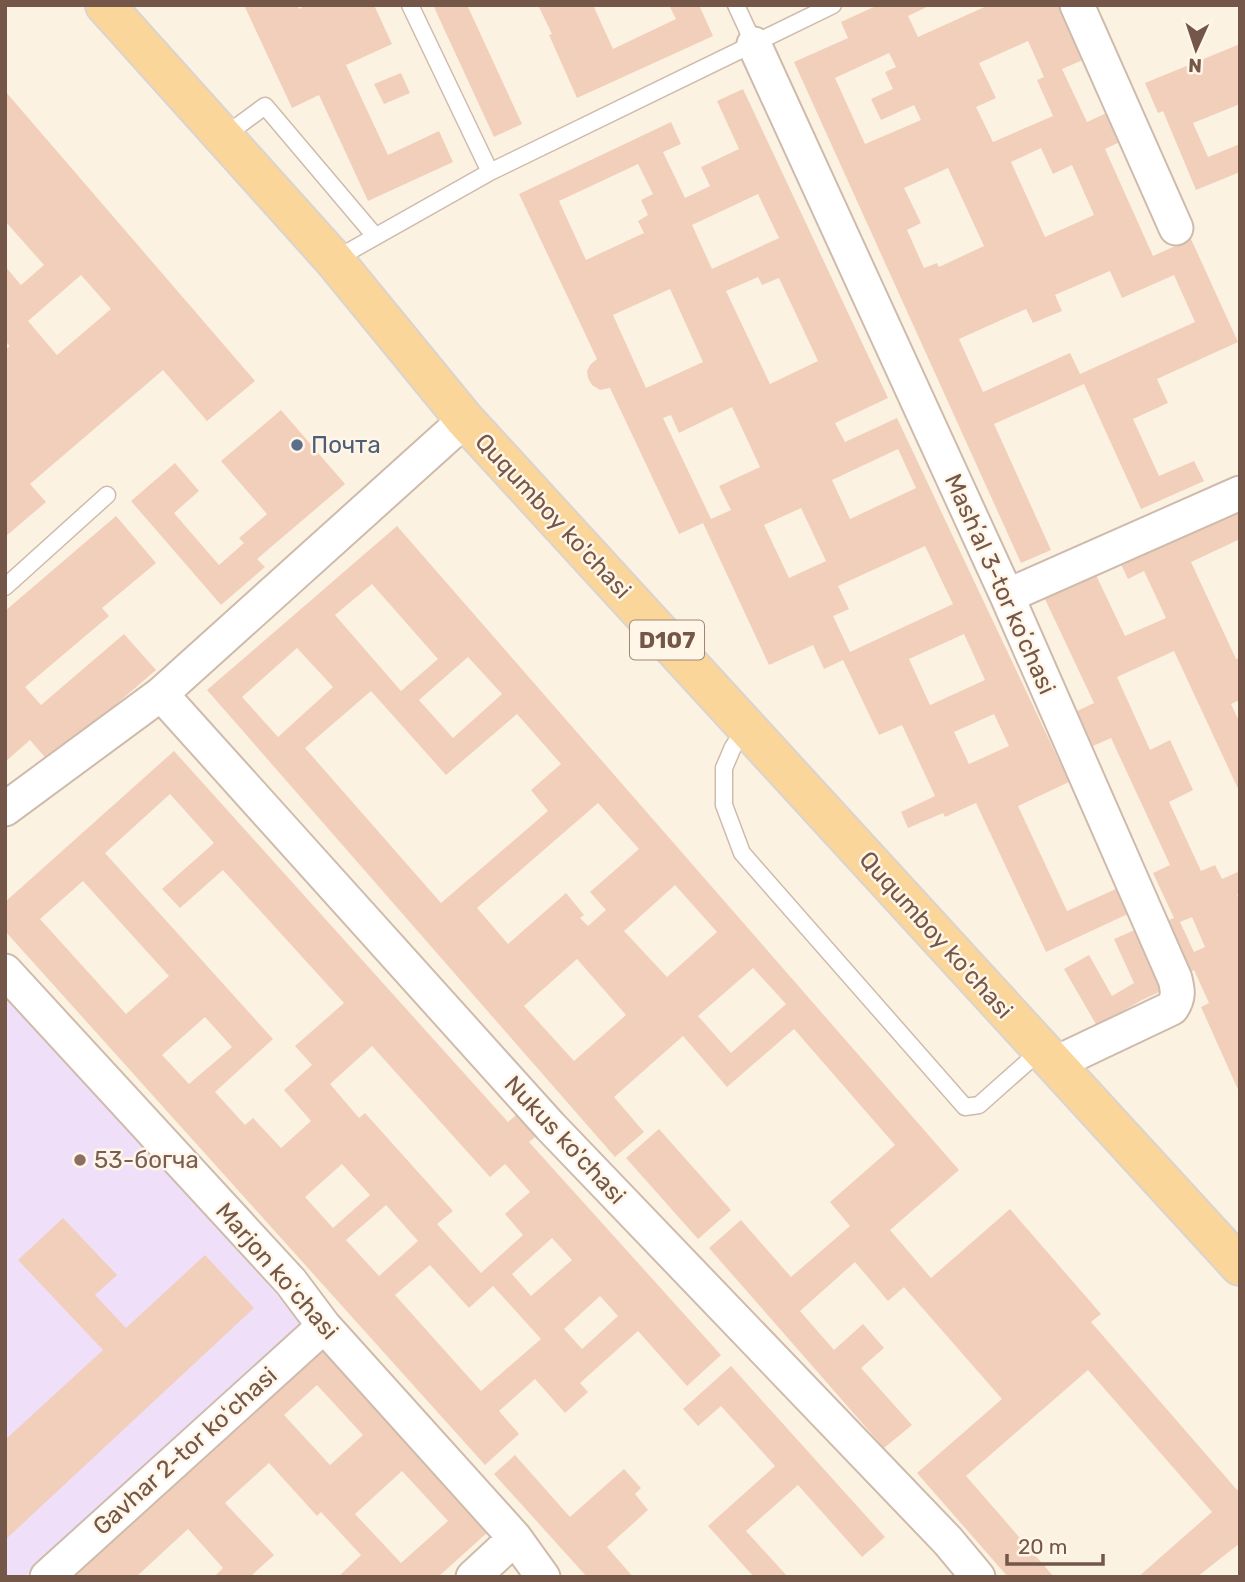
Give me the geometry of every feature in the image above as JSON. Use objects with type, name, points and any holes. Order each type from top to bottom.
[{"type":"main road","name":"Ququmboy ko'chasi","points":[[104,5],[334,260],[465,420],[1240,1266]]},
{"type":"street","points":[[1077,5],[1176,228]]},
{"type":"street","name":"Mashʼal 3-tor koʼchasi","points":[[754,44],[1007,596],[1175,979],[1178,999],[1172,1008],[1048,1057]]},
{"type":"street","points":[[5,809],[161,694],[465,420]]},
{"type":"street","points":[[1007,596],[1240,493]]},
{"type":"street","name":"Nukus ko'chasi","points":[[161,694],[551,1126],[948,1541],[978,1577]]},
{"type":"street","name":"Marjon koʻchasi","points":[[5,971],[291,1282],[324,1326],[515,1538],[542,1577]]},
{"type":"street","name":"Gavhar 2-tor koʻchasi","points":[[47,1577],[324,1326]]},
{"type":"street","points":[[473,1577],[515,1538]]},
{"type":"lane","points":[[410,5],[490,172]]},
{"type":"lane","points":[[736,5],[754,44]]},
{"type":"lane","points":[[334,260],[490,172],[833,5]]},
{"type":"lane","points":[[223,137],[265,106],[375,236]]},
{"type":"lane","points":[[5,587],[107,495]]},
{"type":"lane","points":[[747,727],[733,747],[724,768],[724,805],[742,853],[964,1108],[979,1105],[1048,1057]]},
{"type":"shaded area","name":"53-богча","points":[[5,993],[306,1327],[24,1577],[5,1577]]},
{"type":"building","points":[[244,5],[297,5],[299,9],[307,5],[374,5],[392,44],[346,65],[388,155],[439,131],[453,162],[368,201],[319,95],[292,108]]},
{"type":"building","points":[[433,5],[473,5],[468,7],[522,124],[494,137]]},
{"type":"building","points":[[538,5],[593,5],[613,49],[676,19],[669,5],[699,5],[713,36],[577,98]]},
{"type":"building","points":[[878,5],[931,5],[908,16],[918,37],[989,5],[1069,5],[1092,56],[1062,69],[1087,122],[1111,111],[1124,140],[1105,149],[1153,256],[1191,239],[1238,342],[1157,379],[1168,403],[1133,419],[1159,476],[1194,461],[1204,481],[1141,509],[1084,384],[994,424],[1051,550],[1021,563],[794,62],[848,38],[841,22]],"holes":[[[1028,41],[1044,77],[1037,80],[1053,116],[993,142],[976,107],[996,98],[979,63]],[[889,53],[896,67],[885,72],[893,89],[871,99],[881,120],[914,105],[921,120],[865,144],[835,78]],[[1041,148],[1053,174],[1072,165],[1094,215],[1045,237],[1011,162]],[[948,168],[984,246],[939,267],[937,263],[924,268],[907,230],[921,223],[904,188]],[[1110,271],[1122,298],[1174,275],[1195,322],[1080,374],[1070,353],[983,392],[959,339],[1026,309],[1033,323],[1062,311],[1055,295]]]},
{"type":"building","points":[[1240,44],[1240,104],[1193,123],[1208,157],[1240,144],[1240,172],[1196,190],[1163,111],[1158,113],[1145,83]]},
{"type":"building","points":[[401,73],[410,93],[384,104],[374,84]]},
{"type":"building","points":[[743,89],[888,398],[835,423],[845,442],[897,418],[1069,782],[1018,806],[1067,911],[1118,888],[1130,913],[1046,952],[976,803],[945,817],[943,813],[908,828],[901,812],[935,796],[902,725],[879,735],[843,660],[824,669],[813,645],[769,665],[703,523],[679,534],[610,388],[600,390],[592,385],[588,378],[587,371],[597,359],[519,194],[671,122],[681,144],[663,152],[685,198],[710,186],[701,167],[739,149],[717,101]],"holes":[[[638,164],[653,194],[641,200],[648,215],[638,221],[644,233],[586,260],[559,201]],[[758,194],[779,238],[712,269],[692,225]],[[758,277],[762,285],[779,278],[818,361],[770,384],[726,291]],[[670,289],[703,362],[646,388],[613,315]],[[732,407],[760,467],[719,486],[731,510],[711,519],[663,418],[671,415],[679,433]],[[898,449],[916,488],[850,519],[832,480]],[[801,508],[826,561],[789,578],[764,525]],[[925,546],[953,604],[850,652],[833,616],[849,609],[838,586]],[[964,634],[985,680],[930,705],[909,659]],[[994,714],[1009,746],[969,764],[954,732]]]},
{"type":"building","points":[[5,91],[255,381],[207,421],[163,370],[30,484],[46,502],[5,537],[5,350],[10,346],[5,341],[5,266],[21,285],[44,265],[5,221]],"holes":[[[81,275],[111,309],[57,355],[28,321]]]},
{"type":"building","points":[[281,410],[345,484],[257,559],[265,567],[221,605],[131,501],[175,463],[199,491],[174,513],[219,565],[244,543],[239,538],[267,514],[221,461]]},
{"type":"building","points":[[1240,506],[1240,539],[1191,562],[1236,659],[1240,658],[1240,700],[1231,704],[1240,723],[1240,793],[1174,651],[1117,677],[1150,750],[1170,740],[1193,790],[1169,802],[1201,871],[1215,865],[1222,879],[1240,871],[1240,893],[1237,895],[1240,900],[1240,1094],[1201,1007],[1209,1003],[1194,970],[1186,974],[1162,923],[1174,918],[1153,873],[1170,865],[1111,738],[1093,746],[1077,711],[1094,703],[1044,597],[1095,573],[1125,636],[1166,618],[1144,571],[1128,579],[1120,562]],"holes":[[[1192,917],[1205,947],[1194,952],[1180,922]]]},
{"type":"building","points":[[116,516],[156,563],[102,608],[109,616],[25,687],[41,705],[124,634],[156,670],[49,762],[30,740],[5,762],[5,611]]},
{"type":"building","points":[[397,526],[959,1170],[890,1230],[931,1278],[1010,1209],[1101,1314],[1091,1322],[1237,1490],[1240,1488],[1240,1543],[1197,1577],[1138,1577],[1212,1512],[1088,1370],[966,1476],[1054,1577],[1008,1577],[917,1473],[1002,1399],[904,1287],[888,1301],[855,1262],[800,1311],[834,1350],[863,1324],[884,1348],[861,1368],[912,1425],[884,1448],[709,1248],[741,1220],[791,1277],[850,1226],[830,1202],[895,1145],[794,1029],[727,1087],[683,1036],[614,1097],[644,1132],[615,1157],[207,690]],"holes":[[[372,584],[438,659],[401,691],[335,615]],[[297,648],[333,687],[278,737],[242,697]],[[468,657],[502,694],[453,738],[419,700]],[[371,691],[446,775],[517,714],[561,764],[531,790],[548,811],[441,903],[305,748]],[[598,803],[639,849],[590,892],[606,910],[588,926],[580,918],[584,915],[566,893],[508,944],[477,908]],[[675,885],[717,932],[667,977],[624,931]],[[577,959],[626,1015],[574,1061],[524,1006]],[[753,968],[786,1004],[731,1053],[698,1016]]]},
{"type":"building","points":[[174,751],[508,1122],[522,1110],[541,1132],[529,1142],[721,1355],[687,1386],[638,1331],[580,1383],[588,1392],[565,1413],[535,1379],[499,1411],[519,1434],[485,1465],[5,931],[5,902]],"holes":[[[170,794],[214,843],[162,889],[180,908],[223,870],[344,1003],[295,1046],[312,1065],[284,1090],[311,1121],[281,1148],[253,1118],[245,1125],[215,1092],[273,1039],[105,853]],[[83,881],[169,976],[126,1014],[40,919]],[[205,1017],[232,1047],[189,1084],[162,1055]],[[372,1046],[490,1177],[505,1164],[530,1192],[505,1214],[523,1235],[481,1273],[437,1224],[453,1211],[365,1113],[359,1118],[330,1084]],[[342,1164],[370,1195],[333,1228],[305,1197]],[[386,1205],[418,1241],[379,1276],[346,1240]],[[552,1238],[572,1260],[531,1296],[512,1274]],[[430,1265],[469,1308],[493,1286],[541,1339],[481,1391],[395,1295]],[[600,1296],[618,1316],[582,1349],[564,1329]]]},
{"type":"building","points":[[1144,926],[1172,986],[1097,1026],[1064,969],[1089,955],[1112,996],[1134,983],[1114,939]]},
{"type":"building","points":[[659,1129],[731,1210],[698,1239],[626,1158]]},
{"type":"building","points":[[63,1218],[117,1275],[95,1295],[126,1328],[205,1255],[254,1308],[5,1540],[5,1440],[103,1350],[18,1260]]},
{"type":"building","points":[[319,1345],[489,1531],[438,1577],[338,1577],[361,1555],[321,1512],[317,1516],[269,1463],[225,1503],[274,1555],[250,1577],[214,1577],[223,1568],[188,1529],[136,1577],[62,1577]],"holes":[[[317,1385],[363,1435],[330,1465],[284,1415]],[[402,1471],[448,1521],[401,1563],[355,1514]]]},
{"type":"building","points":[[731,1366],[885,1537],[862,1557],[798,1485],[746,1531],[788,1577],[754,1577],[708,1526],[775,1466],[721,1406],[698,1426],[683,1409]]},
{"type":"building","points":[[515,1455],[570,1517],[624,1469],[641,1488],[635,1494],[648,1510],[607,1547],[633,1577],[587,1577],[494,1474]]},
{"type":"place","name":"Почта","points":[[297,445]]},
{"type":"place","name":"53-богча","points":[[80,1160]]}]
